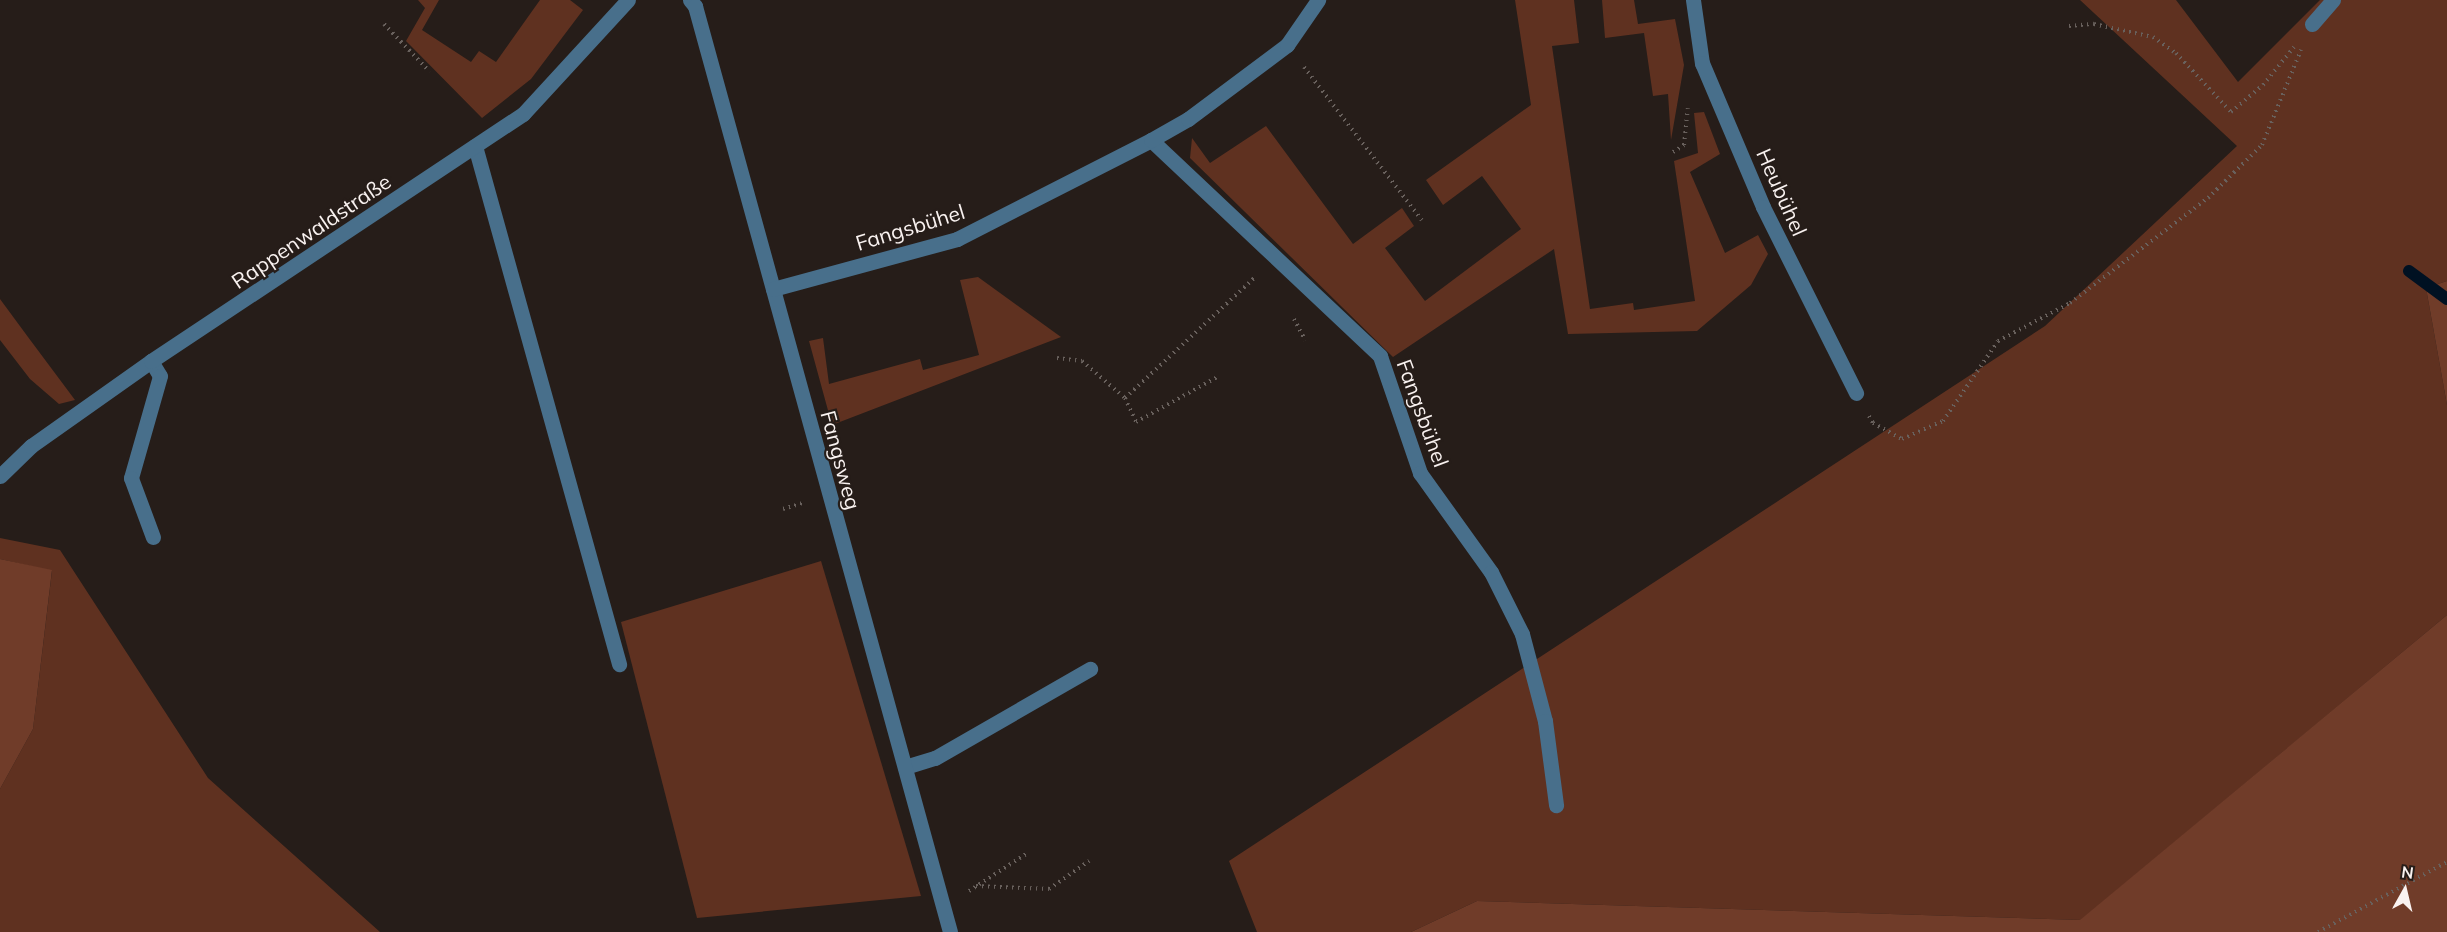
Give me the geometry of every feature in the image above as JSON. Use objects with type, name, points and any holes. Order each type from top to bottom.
[{"type":"street","name":"Rappenwaldstraße","points":[[0,476],[31,446],[152,360],[523,114],[628,0]]},
{"type":"street","name":"Fangsweg","points":[[690,0],[695,6],[950,932]]},
{"type":"street","name":"Fangsbühel","points":[[773,288],[957,239],[1151,140],[1188,119],[1287,45],[1318,0]]},
{"type":"street","name":"Heubühel","points":[[1692,0],[1702,63],[1763,207],[1856,393]]},
{"type":"street","points":[[2312,24],[2334,0]]},
{"type":"street","name":"Fangsbühel","points":[[1151,140],[1380,356],[1420,474],[1491,572],[1522,634],[1545,721],[1556,805]]},
{"type":"street","points":[[475,146],[619,664]]},
{"type":"street","points":[[152,360],[160,376],[131,478],[153,537]]},
{"type":"street","points":[[905,767],[935,758],[1090,669]]},
{"type":"path","points":[[384,24],[430,72]]},
{"type":"path","points":[[2069,26],[2094,24],[2154,37],[2176,53],[2231,112],[2263,85],[2312,24]]},
{"type":"path","points":[[1856,393],[1873,423],[1902,439],[1943,421],[1998,341],[2070,303],[2208,198],[2262,145],[2312,24]]},
{"type":"path","points":[[1287,45],[1422,220]]},
{"type":"path","points":[[1125,398],[1257,275]]},
{"type":"path","points":[[1058,358],[1082,361],[1125,398],[1136,422],[1219,376]]},
{"type":"path","points":[[943,908],[1026,854]]},
{"type":"path","points":[[976,886],[1049,889],[1089,861]]},
{"type":"path","points":[[2318,932],[2447,862]]},
{"type":"shaded area","points":[[418,0],[439,0],[422,30],[471,62],[479,51],[496,62],[540,0],[570,0],[583,10],[531,79],[482,118],[406,41],[425,8]]},
{"type":"shaded area","points":[[1515,0],[1574,0],[1579,43],[1552,46],[1590,309],[1633,303],[1634,310],[1695,301],[1674,161],[1698,153],[1694,113],[1704,112],[1720,154],[1690,172],[1725,253],[1758,235],[1768,254],[1751,285],[1697,331],[1568,334],[1554,249],[1393,357],[1190,158],[1192,138],[1210,163],[1266,126],[1353,244],[1402,208],[1414,226],[1385,248],[1425,301],[1521,229],[1482,176],[1443,205],[1426,180],[1531,105]]},
{"type":"shaded area","points":[[1602,0],[1634,0],[1638,24],[1675,19],[1684,65],[1671,140],[1668,94],[1653,96],[1644,33],[1605,38]]},
{"type":"shaded area","points":[[2080,0],[2176,0],[2238,82],[2320,0],[2447,0],[2447,281],[2426,288],[2447,405],[2447,615],[2081,920],[1477,901],[1411,932],[1257,932],[1229,861],[2045,326],[2237,146]]},
{"type":"shaded area","points":[[978,277],[1061,337],[832,425],[809,341],[823,338],[829,384],[920,359],[923,370],[979,355],[960,280]]},
{"type":"shaded area","points":[[2447,281],[2447,405],[2426,288]]},
{"type":"shaded area","points":[[0,299],[75,400],[59,404],[30,379],[0,340]]},
{"type":"shaded area","points":[[0,538],[60,550],[208,778],[380,932],[0,932],[0,789],[33,729],[52,571],[0,559]]},
{"type":"shaded area","points":[[0,559],[52,570],[33,729],[0,789]]},
{"type":"shaded area","points":[[821,561],[921,896],[697,918],[621,622]]},
{"type":"shaded area","points":[[2447,615],[2447,932],[1411,932],[1477,901],[2080,920]]},
{"type":"waterway","points":[[2409,271],[2447,299]]}]
